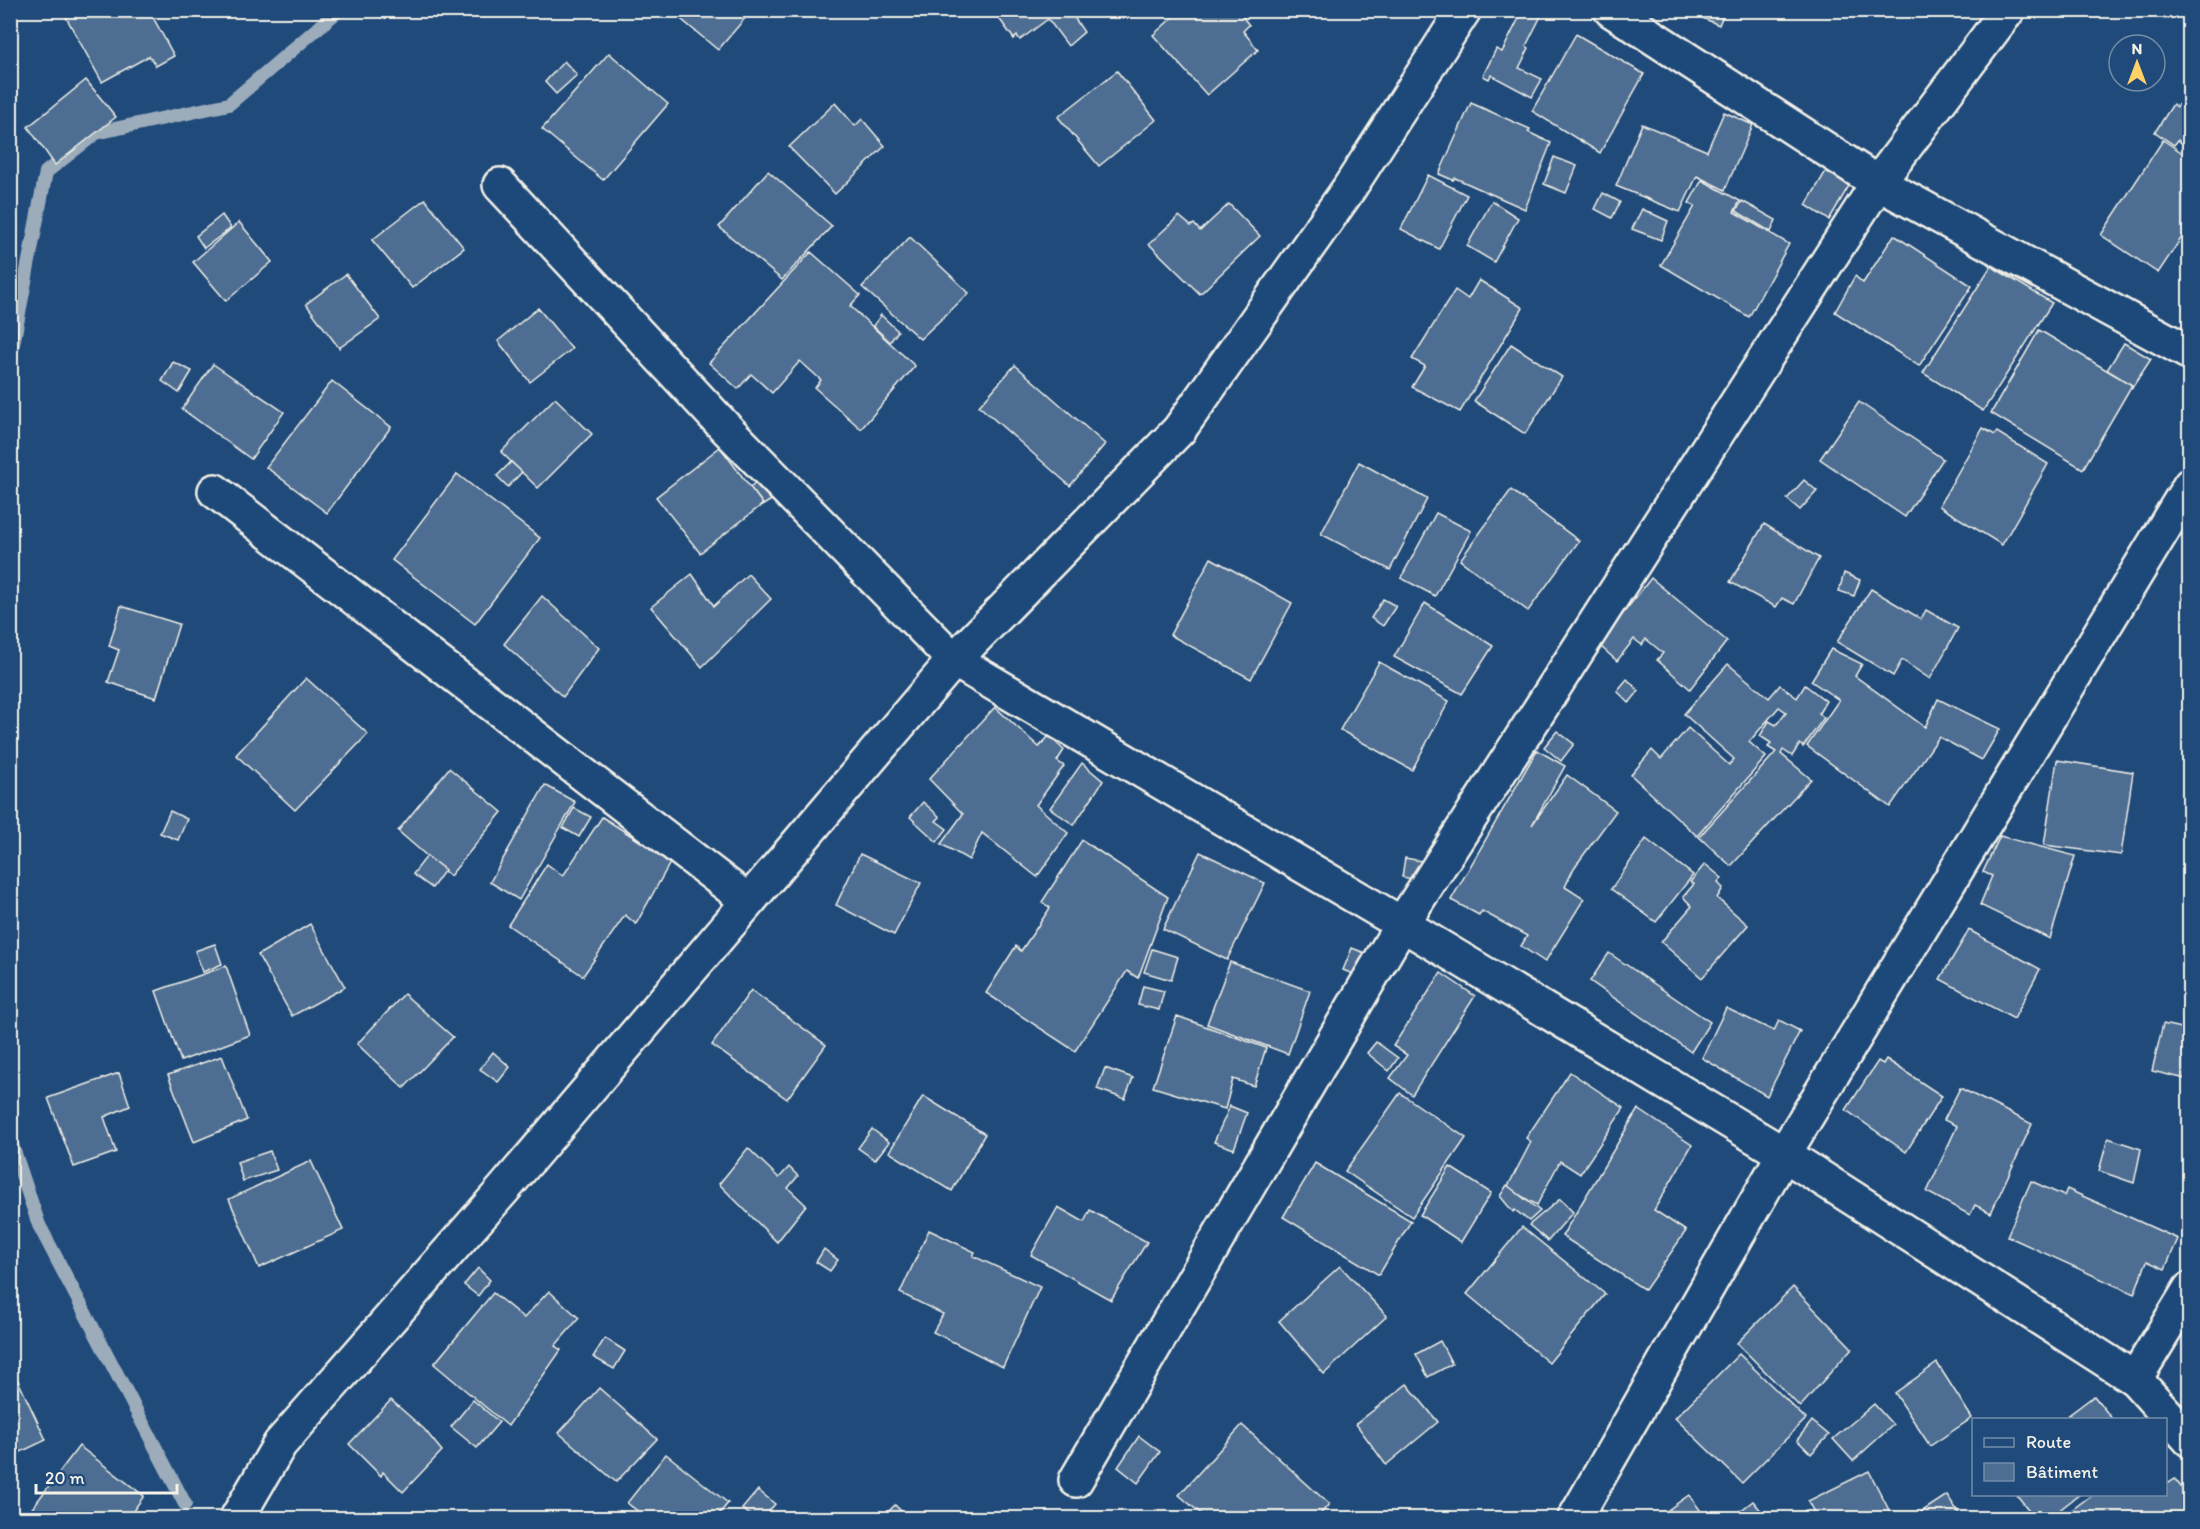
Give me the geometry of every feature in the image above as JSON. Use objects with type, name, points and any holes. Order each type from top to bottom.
[{"type":"street","points":[[237,1518],[280,1444],[503,1190],[954,660],[1179,430],[1348,190],[1464,10]]},
{"type":"street","points":[[1611,10],[1878,183],[2190,353]]},
{"type":"street","points":[[1076,1480],[1402,924],[1878,183],[2008,10]]},
{"type":"street","points":[[500,185],[724,426],[954,660],[1402,924],[1784,1154],[2135,1378],[2190,1440]]},
{"type":"street","points":[[1575,1518],[1784,1154],[2190,485]]},
{"type":"street","points":[[214,492],[748,901]]},
{"type":"street","points":[[2135,1378],[2190,1289]]},
{"type":"building","points":[[78,10],[149,10],[174,56],[156,66],[149,56],[102,82],[66,17]]},
{"type":"building","points":[[670,10],[752,10],[718,50]]},
{"type":"building","points":[[993,10],[1069,10],[1084,32],[1068,46],[1048,19],[1020,40],[1017,36],[1014,39]]},
{"type":"building","points":[[1181,10],[1237,10],[1249,25],[1243,31],[1258,50],[1207,95],[1153,35]]},
{"type":"building","points":[[1523,10],[1531,10],[1541,16],[1526,46],[1529,48],[1519,68],[1542,79],[1532,97],[1491,75],[1489,79],[1483,76],[1496,49],[1502,52]]},
{"type":"building","points":[[1700,10],[1725,10],[1719,25],[1698,16]]},
{"type":"building","points":[[1576,34],[1644,74],[1600,153],[1532,111]]},
{"type":"building","points":[[609,53],[668,104],[603,180],[542,129]]},
{"type":"building","points":[[564,61],[577,75],[556,94],[545,82]]},
{"type":"building","points":[[1117,71],[1156,120],[1099,166],[1058,117]]},
{"type":"building","points":[[86,80],[116,117],[55,165],[28,127]]},
{"type":"building","points":[[2190,89],[2190,141],[2186,147],[2178,140],[2174,145],[2155,132],[2173,104],[2177,107]]},
{"type":"building","points":[[835,103],[855,126],[862,119],[885,146],[835,194],[789,147]]},
{"type":"building","points":[[1471,103],[1530,129],[1528,132],[1551,143],[1525,209],[1455,178],[1453,180],[1439,174]]},
{"type":"building","points":[[1724,112],[1753,125],[1725,190],[1697,176],[1680,212],[1616,186],[1642,124],[1707,151]]},
{"type":"building","points":[[2163,140],[2190,158],[2190,225],[2158,273],[2101,235]]},
{"type":"building","points":[[1554,157],[1577,166],[1566,193],[1544,184]]},
{"type":"building","points":[[768,171],[832,226],[782,280],[719,227]]},
{"type":"building","points":[[1826,171],[1850,184],[1829,220],[1806,205]]},
{"type":"building","points":[[1428,175],[1467,195],[1439,249],[1401,229]]},
{"type":"building","points":[[1702,180],[1740,201],[1734,212],[1789,244],[1749,317],[1661,265],[1695,206],[1689,203]]},
{"type":"building","points":[[1603,193],[1620,202],[1612,218],[1595,209]]},
{"type":"building","points":[[425,199],[464,248],[412,288],[372,240]]},
{"type":"building","points":[[1492,201],[1518,218],[1494,262],[1467,246]]},
{"type":"building","points":[[1742,201],[1776,220],[1771,232],[1736,211]]},
{"type":"building","points":[[1229,204],[1260,236],[1200,294],[1149,244],[1179,216],[1191,226],[1194,224],[1200,231]]},
{"type":"building","points":[[1642,209],[1668,221],[1661,240],[1632,229]]},
{"type":"building","points":[[222,215],[231,228],[204,248],[196,236]]},
{"type":"building","points":[[239,222],[272,262],[226,301],[193,262]]},
{"type":"building","points":[[1894,235],[1972,286],[1919,366],[1835,312],[1855,276],[1863,283]]},
{"type":"building","points":[[910,237],[969,293],[920,339],[862,287]]},
{"type":"building","points":[[811,252],[860,295],[850,306],[915,366],[861,429],[815,388],[821,380],[800,361],[772,393],[751,374],[738,389],[709,363]]},
{"type":"building","points":[[1991,266],[2052,303],[1983,411],[1923,373]]},
{"type":"building","points":[[346,274],[380,319],[339,348],[306,304]]},
{"type":"building","points":[[1479,280],[1523,308],[1460,412],[1412,387],[1425,366],[1412,359],[1455,290],[1468,299]]},
{"type":"building","points":[[538,308],[572,349],[530,382],[498,341]]},
{"type":"building","points":[[881,315],[898,331],[890,342],[873,326]]},
{"type":"building","points":[[2039,330],[2132,385],[2083,469],[1991,413]]},
{"type":"building","points":[[2124,343],[2151,359],[2132,388],[2132,385],[2107,370]]},
{"type":"building","points":[[1511,344],[1562,377],[1525,434],[1474,401]]},
{"type":"building","points":[[173,362],[192,371],[179,393],[162,381]]},
{"type":"building","points":[[213,364],[284,412],[251,459],[182,409]]},
{"type":"building","points":[[1015,365],[1105,444],[1070,486],[979,406]]},
{"type":"building","points":[[332,381],[391,427],[327,513],[266,467]]},
{"type":"building","points":[[555,398],[592,434],[538,488],[501,452]]},
{"type":"building","points":[[1859,402],[1943,459],[1905,517],[1820,459]]},
{"type":"building","points":[[1983,428],[1995,435],[1997,432],[2048,464],[2002,545],[1939,506]]},
{"type":"building","points":[[720,447],[763,504],[700,553],[656,497]]},
{"type":"building","points":[[511,462],[522,472],[508,487],[497,476]]},
{"type":"building","points":[[1359,462],[1427,499],[1390,570],[1321,534]]},
{"type":"building","points":[[457,474],[540,538],[475,624],[392,560]]},
{"type":"building","points":[[759,480],[773,499],[760,507],[763,504],[750,487]]},
{"type":"building","points":[[1804,480],[1817,491],[1800,510],[1787,499]]},
{"type":"building","points":[[1511,490],[1579,541],[1528,611],[1460,560]]},
{"type":"building","points":[[1436,513],[1471,531],[1435,596],[1401,578]]},
{"type":"building","points":[[1764,524],[1819,558],[1794,604],[1782,598],[1776,607],[1730,582]]},
{"type":"building","points":[[1211,558],[1292,603],[1251,679],[1170,635]]},
{"type":"building","points":[[1844,573],[1860,580],[1854,596],[1839,591]]},
{"type":"building","points":[[692,574],[714,606],[748,574],[771,599],[702,667],[651,607]]},
{"type":"building","points":[[1651,578],[1727,641],[1690,689],[1657,660],[1663,653],[1646,639],[1642,645],[1634,639],[1617,661],[1593,640],[1617,611],[1622,615]]},
{"type":"building","points":[[2190,583],[2190,601],[2184,599]]},
{"type":"building","points":[[1871,589],[1921,619],[1926,610],[1958,628],[1930,679],[1902,660],[1893,676],[1837,642]]},
{"type":"building","points":[[542,596],[599,648],[563,697],[504,644]]},
{"type":"building","points":[[1383,599],[1396,606],[1383,626],[1371,618]]},
{"type":"building","points":[[1425,603],[1493,646],[1462,694],[1394,657]]},
{"type":"building","points":[[121,606],[179,624],[156,698],[108,682],[119,650],[109,646]]},
{"type":"building","points":[[1831,649],[1862,664],[1855,676],[1925,727],[1938,699],[2000,729],[1982,760],[1939,737],[1890,807],[1807,746],[1839,700],[1811,681]]},
{"type":"building","points":[[2190,655],[2190,680],[2185,679]]},
{"type":"building","points":[[1379,662],[1449,701],[1412,770],[1340,730]]},
{"type":"building","points":[[1728,664],[1769,698],[1780,685],[1797,698],[1805,685],[1826,701],[1819,713],[1824,718],[1803,747],[1800,744],[1792,756],[1783,750],[1781,754],[1811,779],[1731,866],[1699,837],[1776,752],[1768,747],[1771,743],[1760,736],[1769,721],[1776,725],[1786,712],[1779,707],[1749,742],[1766,757],[1697,836],[1631,775],[1652,750],[1661,759],[1688,728],[1729,765],[1734,759],[1684,714]]},
{"type":"building","points":[[306,678],[368,734],[295,810],[236,755]]},
{"type":"building","points":[[1627,679],[1639,691],[1629,703],[1617,691]]},
{"type":"building","points":[[995,707],[1039,747],[1049,736],[1064,750],[1057,761],[1064,766],[1036,805],[1068,833],[1037,877],[982,833],[969,860],[941,844],[963,814],[929,779]]},
{"type":"building","points":[[1557,731],[1574,744],[1561,761],[1544,747]]},
{"type":"building","points":[[2190,738],[2190,813],[2185,813]]},
{"type":"building","points":[[1537,750],[1565,766],[1532,825],[1567,775],[1616,811],[1574,868],[1565,887],[1584,899],[1545,962],[1521,946],[1527,936],[1482,911],[1479,915],[1451,900]]},
{"type":"building","points":[[2057,760],[2133,772],[2121,855],[2044,845]]},
{"type":"building","points":[[1082,763],[1103,781],[1074,825],[1050,808]]},
{"type":"building","points":[[449,768],[502,812],[450,876],[398,831]]},
{"type":"building","points":[[545,785],[575,802],[519,900],[490,882]]},
{"type":"building","points":[[923,802],[940,817],[936,821],[947,829],[937,842],[910,817]]},
{"type":"building","points":[[574,808],[591,817],[579,837],[563,828]]},
{"type":"building","points":[[170,811],[187,819],[178,840],[160,833]]},
{"type":"building","points":[[602,817],[671,861],[636,924],[625,915],[583,976],[508,925],[547,864],[563,876]]},
{"type":"building","points":[[2185,830],[2190,831],[2190,854],[2182,854]]},
{"type":"building","points":[[2000,836],[2075,856],[2050,939],[1980,905],[1992,876],[1983,872]]},
{"type":"building","points":[[1646,839],[1693,875],[1656,922],[1611,889]]},
{"type":"building","points":[[1082,840],[1168,897],[1138,978],[1127,971],[1075,1051],[986,993],[1016,946],[1021,951],[1050,908],[1042,902]]},
{"type":"building","points":[[1200,852],[1265,883],[1227,960],[1163,929]]},
{"type":"building","points":[[860,854],[921,883],[894,935],[836,905]]},
{"type":"building","points":[[427,856],[445,870],[432,888],[413,874]]},
{"type":"building","points":[[1405,858],[1422,861],[1418,880],[1402,877]]},
{"type":"building","points":[[1705,864],[1722,878],[1718,883],[1723,888],[1717,898],[1748,925],[1702,978],[1661,942],[1692,906],[1683,897],[1694,884],[1690,882]]},
{"type":"building","points":[[310,924],[345,987],[292,1016],[258,955]]},
{"type":"building","points":[[1969,930],[2040,969],[2014,1019],[1940,979]]},
{"type":"building","points":[[215,944],[222,964],[203,972],[195,951]]},
{"type":"building","points":[[1352,948],[1370,955],[1361,977],[1343,970]]},
{"type":"building","points":[[1152,949],[1178,957],[1171,980],[1144,972]]},
{"type":"building","points":[[1609,953],[1710,1022],[1691,1052],[1590,981]]},
{"type":"building","points":[[1230,962],[1310,991],[1288,1054],[1207,1024]]},
{"type":"building","points":[[226,966],[250,1035],[181,1061],[156,991]]},
{"type":"building","points":[[1441,973],[1475,996],[1412,1095],[1390,1078],[1407,1055],[1393,1046]]},
{"type":"building","points":[[1143,986],[1164,991],[1159,1010],[1138,1005]]},
{"type":"building","points":[[751,990],[826,1045],[787,1099],[712,1045]]},
{"type":"building","points":[[404,994],[453,1037],[404,1088],[357,1044]]},
{"type":"building","points":[[1726,1008],[1774,1031],[1779,1020],[1800,1031],[1767,1096],[1702,1058]]},
{"type":"building","points":[[1177,1016],[1266,1048],[1254,1086],[1233,1079],[1225,1109],[1153,1087]]},
{"type":"building","points":[[2163,1024],[2190,1030],[2190,1080],[2152,1071]]},
{"type":"building","points":[[1376,1042],[1398,1058],[1389,1071],[1367,1053]]},
{"type":"building","points":[[493,1052],[510,1067],[498,1082],[480,1069]]},
{"type":"building","points":[[222,1056],[247,1120],[194,1142],[168,1075]]},
{"type":"building","points":[[1886,1059],[1942,1096],[1906,1152],[1846,1110],[1878,1061],[1883,1064]]},
{"type":"building","points":[[1105,1068],[1133,1078],[1125,1099],[1097,1089]]},
{"type":"building","points":[[1570,1072],[1624,1108],[1580,1174],[1560,1161],[1537,1205],[1507,1188],[1531,1142],[1526,1138]]},
{"type":"building","points":[[119,1073],[130,1106],[104,1117],[116,1152],[74,1167],[48,1098]]},
{"type":"building","points":[[1960,1088],[2032,1124],[1991,1213],[1975,1205],[1970,1215],[1927,1192],[1957,1126],[1944,1120]]},
{"type":"building","points":[[1400,1093],[1466,1138],[1412,1217],[1345,1171]]},
{"type":"building","points":[[923,1096],[985,1134],[952,1191],[889,1152]]},
{"type":"building","points":[[1230,1106],[1247,1113],[1234,1149],[1214,1142]]},
{"type":"building","points":[[1638,1109],[1692,1145],[1654,1210],[1686,1231],[1645,1290],[1562,1236]]},
{"type":"building","points":[[872,1129],[889,1142],[875,1160],[858,1148]]},
{"type":"building","points":[[2108,1138],[2141,1149],[2134,1183],[2099,1171]]},
{"type":"building","points":[[748,1148],[779,1178],[789,1167],[798,1176],[788,1188],[806,1205],[777,1242],[719,1184]]},
{"type":"building","points":[[270,1151],[277,1170],[243,1181],[237,1162]]},
{"type":"building","points":[[311,1161],[343,1230],[259,1268],[229,1199]]},
{"type":"building","points":[[1315,1163],[1411,1221],[1379,1275],[1283,1217]]},
{"type":"building","points":[[1450,1167],[1491,1193],[1461,1242],[1420,1215]]},
{"type":"building","points":[[2031,1181],[2064,1196],[2067,1189],[2178,1239],[2165,1269],[2147,1261],[2134,1294],[2007,1236]]},
{"type":"building","points":[[1507,1185],[1540,1211],[1529,1221],[1515,1210],[1513,1212],[1500,1196]]},
{"type":"building","points":[[1560,1199],[1573,1212],[1548,1241],[1529,1225]]},
{"type":"building","points":[[1058,1207],[1084,1222],[1090,1210],[1147,1242],[1111,1300],[1031,1255]]},
{"type":"building","points":[[1522,1227],[1605,1294],[1549,1363],[1467,1294]]},
{"type":"building","points":[[929,1230],[975,1252],[973,1256],[1040,1287],[1003,1367],[933,1332],[943,1314],[900,1293]]},
{"type":"building","points":[[824,1249],[838,1260],[830,1271],[816,1262]]},
{"type":"building","points":[[1340,1266],[1387,1316],[1324,1374],[1279,1321]]},
{"type":"building","points":[[478,1268],[490,1280],[478,1296],[464,1285]]},
{"type":"building","points":[[1793,1287],[1852,1348],[1800,1407],[1737,1343]]},
{"type":"building","points":[[549,1291],[579,1318],[555,1346],[561,1350],[508,1426],[434,1364],[493,1293],[524,1318]]},
{"type":"building","points":[[605,1338],[625,1351],[614,1369],[593,1357]]},
{"type":"building","points":[[1440,1341],[1452,1364],[1428,1377],[1416,1354]]},
{"type":"building","points":[[1739,1354],[1806,1419],[1742,1483],[1675,1418]]},
{"type":"building","points":[[1937,1363],[1972,1418],[1930,1446],[1895,1393]]},
{"type":"building","points":[[14,1372],[46,1440],[10,1457],[10,1373]]},
{"type":"building","points":[[1407,1384],[1438,1422],[1386,1465],[1356,1424]]},
{"type":"building","points":[[599,1388],[657,1439],[616,1482],[559,1433]]},
{"type":"building","points":[[2094,1396],[2111,1418],[2065,1418]]},
{"type":"building","points":[[391,1400],[424,1429],[442,1451],[403,1492],[383,1472],[381,1476],[349,1444]]},
{"type":"building","points":[[473,1400],[499,1422],[477,1448],[451,1427]]},
{"type":"building","points":[[1874,1404],[1893,1425],[1853,1461],[1833,1439]]},
{"type":"building","points":[[1812,1421],[1829,1435],[1811,1454],[1797,1440]]},
{"type":"building","points":[[1242,1425],[1329,1504],[1317,1518],[1206,1518],[1179,1495]]},
{"type":"building","points":[[1139,1436],[1160,1452],[1138,1483],[1118,1467]]},
{"type":"building","points":[[79,1446],[144,1496],[130,1515],[135,1518],[40,1518],[30,1511]]},
{"type":"building","points":[[666,1454],[728,1503],[716,1518],[647,1518],[627,1503]]},
{"type":"building","points":[[1869,1471],[1892,1516],[1887,1518],[1817,1518],[1808,1501]]},
{"type":"building","points":[[2175,1479],[2190,1499],[2190,1518],[2061,1518],[2090,1496],[2167,1496],[2167,1484]]},
{"type":"building","points":[[758,1490],[775,1504],[763,1518],[755,1518],[742,1509]]},
{"type":"building","points":[[1689,1495],[1706,1518],[1673,1518],[1668,1510]]},
{"type":"building","points":[[1947,1495],[1962,1518],[1912,1518]]},
{"type":"building","points":[[2018,1496],[2077,1496],[2049,1518],[2035,1518]]},
{"type":"building","points":[[1753,1501],[1767,1518],[1731,1518]]},
{"type":"building","points":[[895,1505],[908,1518],[882,1518]]},
{"type":"building","points":[[1806,1510],[1811,1518],[1791,1518]]},
{"type":"waterway","points":[[10,360],[46,172],[96,133],[229,104],[339,10]]},
{"type":"waterway","points":[[10,1139],[39,1225],[185,1504]]}]
